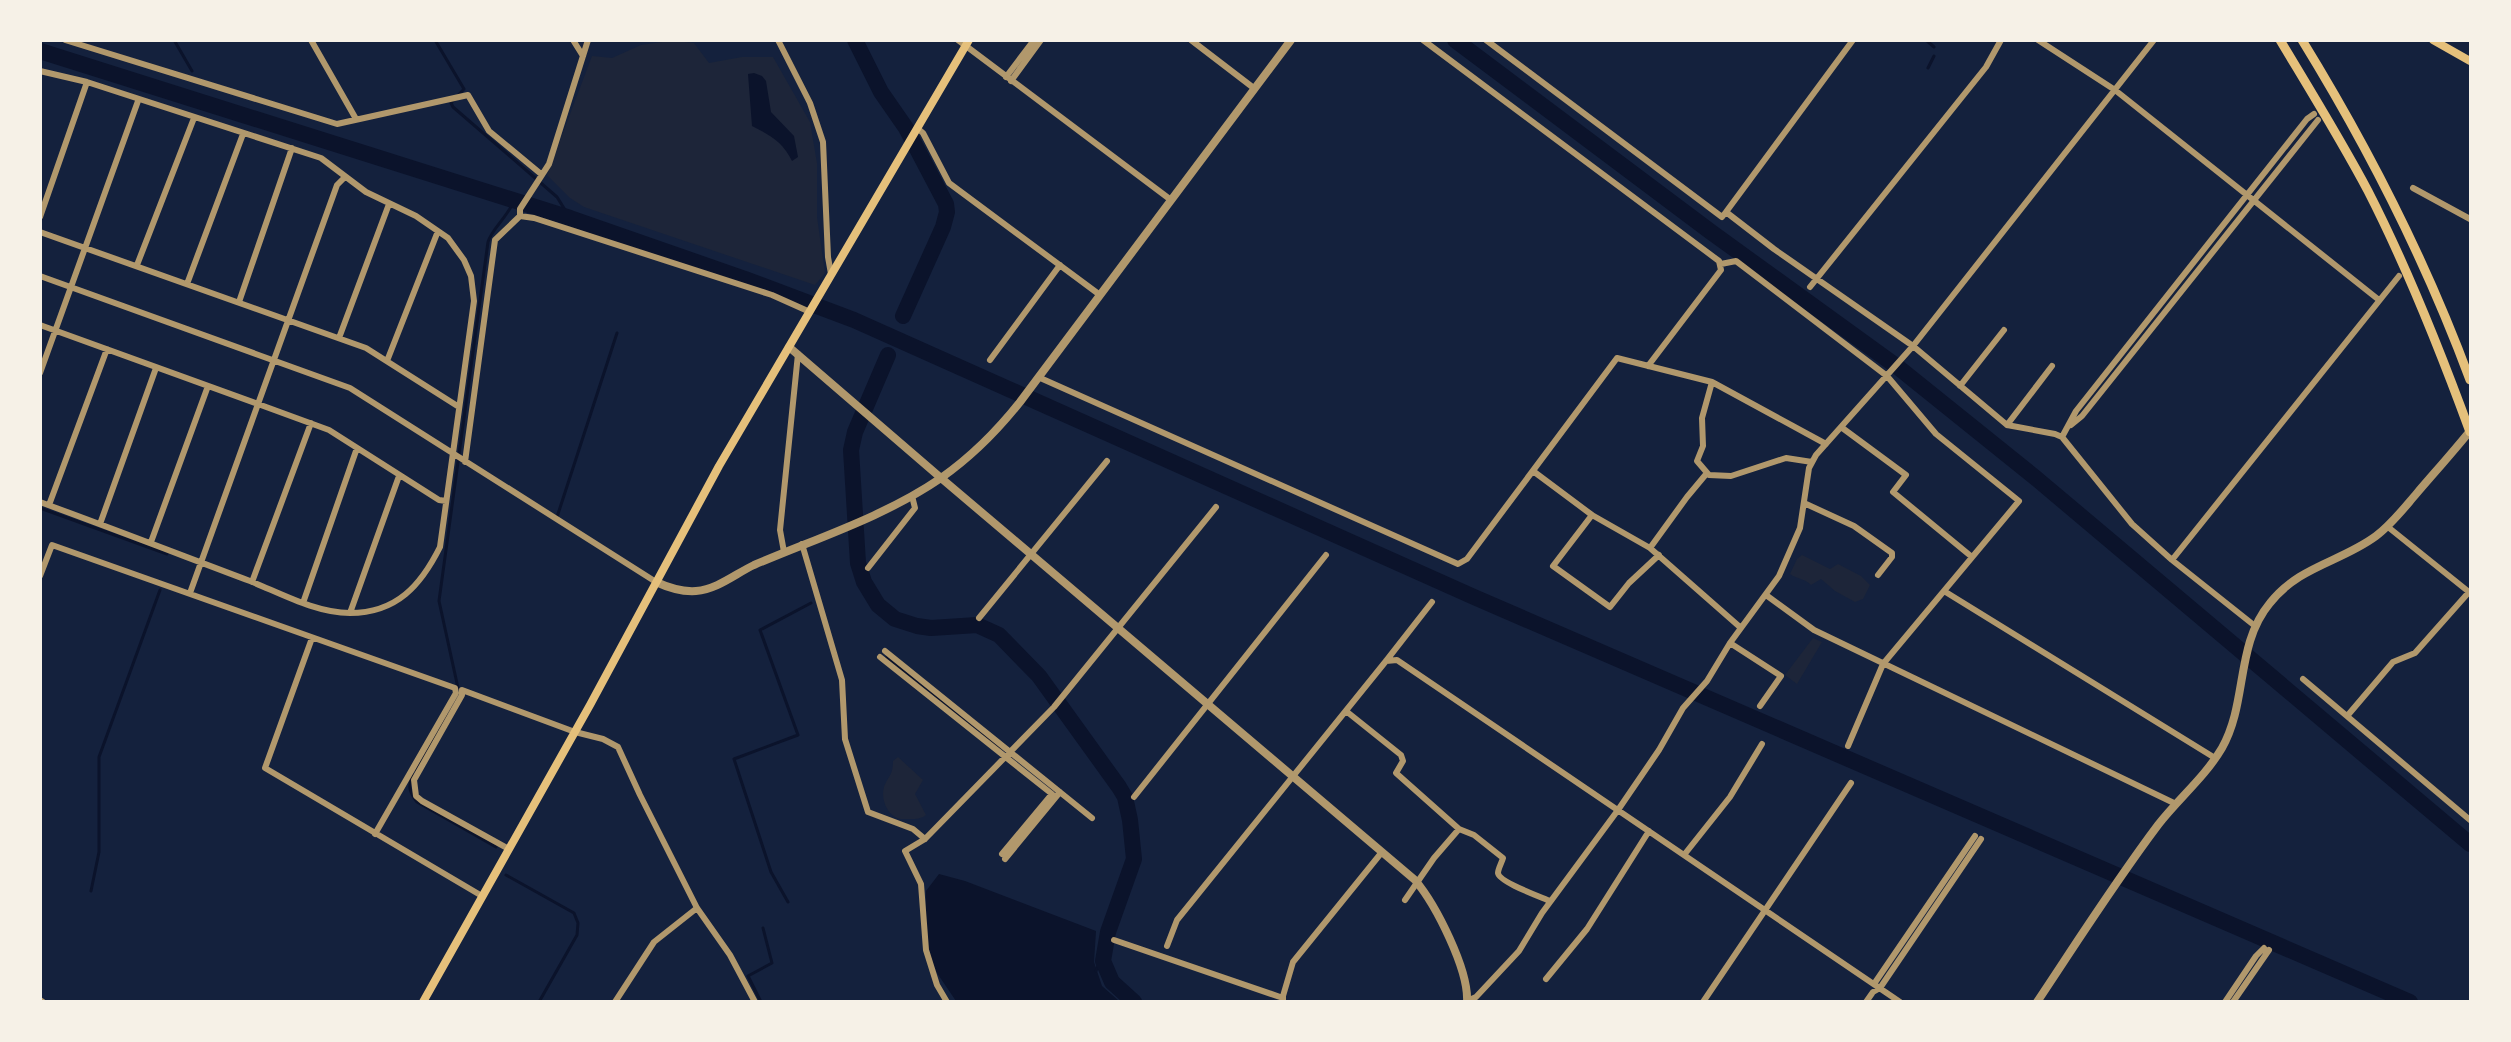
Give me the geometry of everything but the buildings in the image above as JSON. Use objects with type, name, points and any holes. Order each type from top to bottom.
[{"type":"highway","points":[[2280,40],[2339,138],[2395,246],[2435,337],[2470,431]]},
{"type":"highway","points":[[2302,40],[2358,137],[2408,231],[2446,317],[2470,380]]},
{"type":"main road","points":[[2433,40],[2470,61]]},
{"type":"main road","points":[[423,1002],[575,732],[719,466],[908,145],[964,42]]},
{"type":"street","points":[[65,40],[337,124],[468,95],[489,131],[541,174]]},
{"type":"street","points":[[311,40],[356,119]]},
{"type":"street","points":[[573,40],[583,56]]},
{"type":"street","points":[[465,462],[495,240],[520,213],[529,193],[549,164],[588,40]]},
{"type":"street","points":[[778,40],[810,103],[823,142],[828,257],[831,275]]},
{"type":"street","points":[[1009,79],[1034,40]]},
{"type":"street","points":[[1009,79],[1041,40]]},
{"type":"street","points":[[1191,40],[1255,88]]},
{"type":"street","points":[[40,276],[350,388],[656,582],[674,590],[704,589],[912,496],[941,478],[985,441],[1020,402],[1291,40]]},
{"type":"street","points":[[1423,40],[1721,264],[1736,261],[1888,375],[1936,434],[2019,501],[1883,664],[1848,746]]},
{"type":"street","points":[[1485,40],[1722,218],[1853,40]]},
{"type":"street","points":[[1810,287],[1986,68],[2001,40]]},
{"type":"street","points":[[2038,40],[2115,90],[2379,300]]},
{"type":"street","points":[[789,347],[1417,883],[1431,902],[1457,955],[1470,1001],[1513,959],[1550,901],[1618,810],[1689,701],[1779,576],[1800,528],[1812,462],[1913,346],[2154,40]]},
{"type":"street","points":[[964,42],[1009,79],[1171,200]]},
{"type":"street","points":[[40,70],[87,82],[138,101],[321,158],[366,192],[416,216],[438,231],[457,248],[464,260],[474,292],[440,547],[421,581],[408,594],[391,603],[372,610],[350,613],[303,603],[151,542],[40,502]]},
{"type":"street","points":[[40,217],[87,82]]},
{"type":"street","points":[[40,373],[138,101]]},
{"type":"street","points":[[2062,437],[2076,411],[2314,114]]},
{"type":"street","points":[[137,265],[194,118]]},
{"type":"street","points":[[2067,428],[2082,416],[2318,120]]},
{"type":"street","points":[[917,129],[923,133],[949,183],[1100,295]]},
{"type":"street","points":[[187,284],[243,134]]},
{"type":"street","points":[[238,302],[292,148]]},
{"type":"street","points":[[190,593],[337,185],[345,177]]},
{"type":"street","points":[[2413,188],[2470,219]]},
{"type":"street","points":[[339,338],[389,204]]},
{"type":"street","points":[[1726,212],[1774,249],[1913,346],[2007,425],[2062,437],[2132,524],[2172,560],[2255,626]]},
{"type":"street","points":[[520,213],[772,295],[810,312]]},
{"type":"street","points":[[387,361],[438,231]]},
{"type":"street","points":[[40,232],[366,348],[459,407]]},
{"type":"street","points":[[1648,366],[1721,270],[1721,264]]},
{"type":"street","points":[[990,360],[1060,265]]},
{"type":"street","points":[[2172,560],[2399,276]]},
{"type":"street","points":[[40,325],[329,430],[399,476],[439,500],[446,501]]},
{"type":"street","points":[[1960,386],[2004,330]]},
{"type":"street","points":[[50,505],[107,349]]},
{"type":"street","points":[[784,552],[780,530],[798,354]]},
{"type":"street","points":[[1038,377],[1457,564],[1467,559],[1617,358],[1712,382],[1826,444]]},
{"type":"street","points":[[2007,425],[2052,366]]},
{"type":"street","points":[[100,524],[156,368]]},
{"type":"street","points":[[1712,382],[1702,418],[1703,446],[1697,460],[1707,473],[1718,477],[1731,476],[1786,458],[1812,462]]},
{"type":"street","points":[[151,542],[208,386]]},
{"type":"street","points":[[252,582],[311,423]]},
{"type":"street","points":[[1841,427],[1906,475],[1893,492],[1972,557]]},
{"type":"street","points":[[2037,1002],[2126,870],[2176,804],[2216,758],[2235,717],[2250,639],[2255,626],[2273,599],[2297,577],[2356,549],[2388,527],[2470,431]]},
{"type":"street","points":[[303,603],[357,448]]},
{"type":"street","points":[[979,618],[1107,461]]},
{"type":"street","points":[[1533,471],[1592,514],[1650,548],[1742,628]]},
{"type":"street","points":[[1650,548],[1707,473]]},
{"type":"street","points":[[350,613],[399,476]]},
{"type":"street","points":[[867,568],[915,508],[912,496]]},
{"type":"street","points":[[1804,503],[1854,526],[1892,553],[1892,557],[1878,575]]},
{"type":"street","points":[[947,1002],[937,985],[926,950],[921,884],[905,851],[926,839],[1054,707],[1216,507]]},
{"type":"street","points":[[1592,514],[1553,566],[1610,607],[1629,583],[1659,555]]},
{"type":"street","points":[[2348,715],[2393,662],[2415,653],[2469,592],[2388,527]]},
{"type":"street","points":[[802,544],[842,680],[844,739],[868,812],[913,829],[926,839]]},
{"type":"street","points":[[40,576],[52,545],[455,688],[456,693],[375,834]]},
{"type":"street","points":[[1134,797],[1326,555]]},
{"type":"street","points":[[1944,591],[2216,758]]},
{"type":"street","points":[[1766,595],[1814,630],[2176,804]]},
{"type":"street","points":[[1167,946],[1177,920],[1432,602]]},
{"type":"street","points":[[312,638],[265,768],[482,896]]},
{"type":"street","points":[[1730,643],[1781,676],[1760,706]]},
{"type":"street","points":[[885,651],[1052,794],[1004,857],[1060,792]]},
{"type":"street","points":[[880,657],[1092,818]]},
{"type":"street","points":[[1386,662],[1397,660],[1900,1002]]},
{"type":"street","points":[[2303,679],[2470,820]]},
{"type":"street","points":[[509,849],[422,801],[414,790],[414,780],[462,695],[462,690],[575,732],[603,739],[618,747],[697,909],[730,955],[755,1002]]},
{"type":"street","points":[[1346,711],[1401,755],[1403,761],[1396,773],[1459,829],[1474,835],[1503,858],[1498,872],[1503,879],[1550,901]]},
{"type":"street","points":[[1684,855],[1730,797],[1762,744]]},
{"type":"street","points":[[1703,1002],[1851,783]]},
{"type":"street","points":[[1405,900],[1459,829]]},
{"type":"street","points":[[1546,979],[1587,929],[1649,831]]},
{"type":"street","points":[[1866,1002],[1978,838]]},
{"type":"street","points":[[1114,940],[1283,996],[1293,962],[1382,852]]},
{"type":"street","points":[[615,1002],[654,942],[697,909]]},
{"type":"street","points":[[2225,1002],[2256,956],[2266,949],[2233,1002]]},
{"type":"shaded area","points":[[687,40],[685,42],[694,43],[709,63],[742,57],[773,57],[810,122],[817,163],[817,217],[825,273],[815,285],[584,207],[570,198],[547,175],[592,56],[612,58],[641,45]]},
{"type":"shaded area","points":[[754,73],[762,76],[766,81],[771,112],[794,136],[798,157],[792,161],[775,140],[752,126],[748,74]]},
{"type":"shaded area","points":[[1802,555],[1830,569],[1838,564],[1861,576],[1870,585],[1863,599],[1855,602],[1835,591],[1821,579],[1811,585],[1790,574],[1797,559]]},
{"type":"shaded area","points":[[1813,638],[1822,642],[1797,684],[1785,675]]},
{"type":"shaded area","points":[[898,757],[923,780],[915,794],[926,815],[921,818],[898,818],[890,812],[885,803],[884,787],[891,773],[893,761]]},
{"type":"shaded area","points":[[939,874],[965,881],[1096,931],[1094,962],[1102,986],[1119,1001],[956,1001],[937,973],[926,949],[926,891]]},
{"type":"waterway","points":[[174,40],[192,71]]},
{"type":"waterway","points":[[435,40],[464,89],[451,103],[453,107],[557,197],[570,218]]},
{"type":"waterway","points":[[855,40],[881,92],[906,128],[946,204],[947,212],[943,227],[903,316]]},
{"type":"waterway","points":[[1455,40],[1711,232],[1899,368],[2037,479],[2470,844]]},
{"type":"waterway","points":[[1926,40],[1934,47]]},
{"type":"waterway","points":[[40,51],[570,218],[854,320],[1474,597],[2410,1002]]},
{"type":"waterway","points":[[1928,68],[1934,56]]},
{"type":"waterway","points":[[458,688],[439,601],[488,242],[514,201]]},
{"type":"waterway","points":[[557,517],[617,333]]},
{"type":"waterway","points":[[888,355],[855,432],[851,450],[858,563],[864,582],[878,605],[895,619],[931,628],[977,625],[999,635],[1039,676],[1119,787],[1125,797],[1130,820],[1134,859],[1108,932],[1103,961],[1112,982],[1134,1002]]},
{"type":"waterway","points":[[40,508],[167,554]]},
{"type":"waterway","points":[[91,891],[99,852],[99,757],[160,590]]},
{"type":"waterway","points":[[788,902],[771,872],[734,759],[798,735],[760,630],[811,603]]},
{"type":"waterway","points":[[887,657],[999,748]]},
{"type":"waterway","points":[[416,770],[447,715]]},
{"type":"waterway","points":[[413,775],[410,789],[417,802],[496,847]]},
{"type":"waterway","points":[[506,875],[574,913],[578,923],[577,935],[539,1002]]},
{"type":"waterway","points":[[761,1002],[748,976],[772,963],[763,928]]},
{"type":"waterway","points":[[1096,971],[1103,953]]}]
